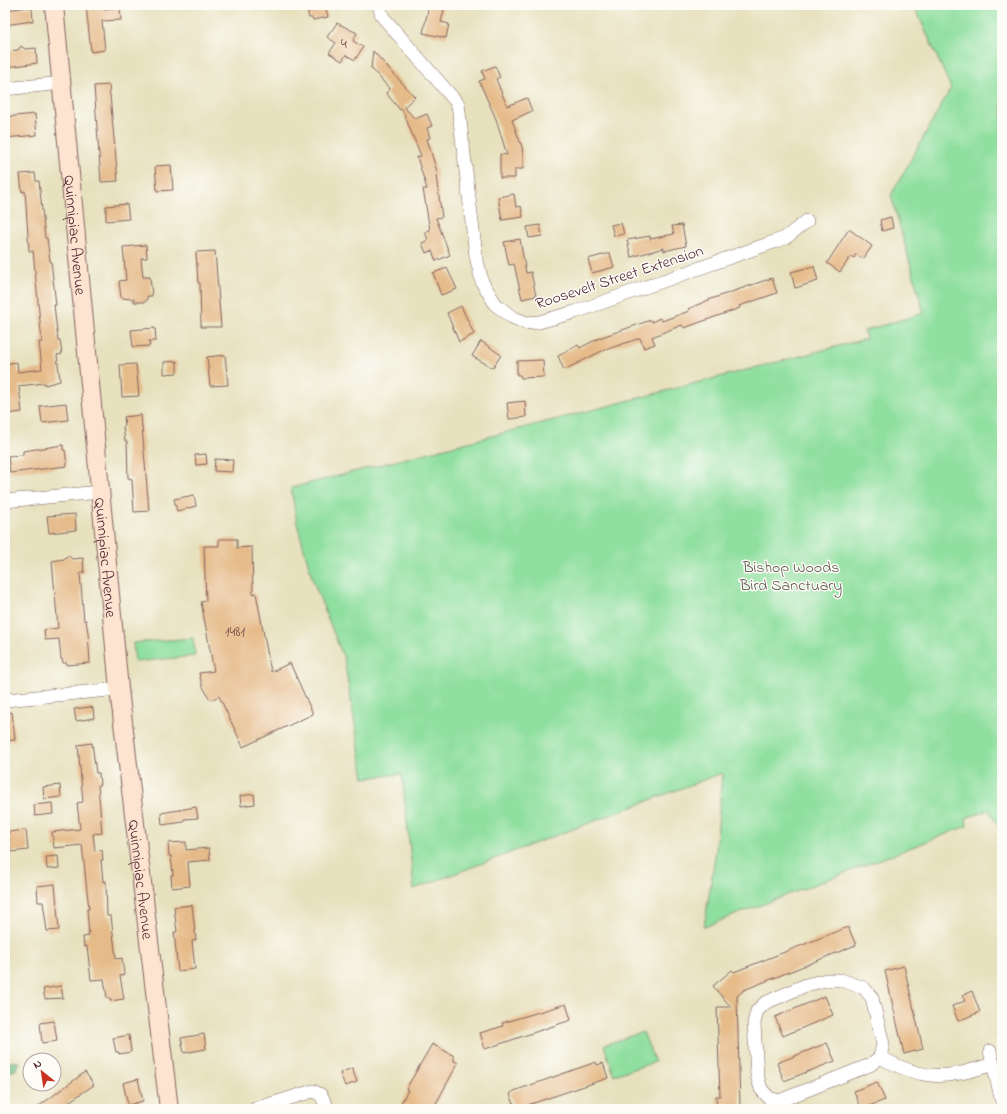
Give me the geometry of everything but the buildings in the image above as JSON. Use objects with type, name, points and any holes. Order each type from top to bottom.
[{"type":"main road","name":"Quinnipiac Avenue","points":[[54,5],[119,689],[169,1109]]},
{"type":"street","name":"Roosevelt Street Extension","points":[[380,10],[458,104],[476,256],[482,282],[496,305],[512,317],[526,323],[539,322],[575,312],[784,238],[807,221]]},
{"type":"street","points":[[5,89],[62,82]]},
{"type":"street","points":[[5,501],[100,492]]},
{"type":"street","points":[[5,700],[119,689]]},
{"type":"street","points":[[826,980],[841,980],[864,988],[872,998],[882,1044],[880,1057],[870,1065],[795,1096],[779,1101],[769,1098],[761,1089],[757,1075],[754,1023],[757,1011],[765,1003],[806,985],[826,980]]},
{"type":"street","points":[[990,1050],[1002,1102]]},
{"type":"street","points":[[880,1057],[915,1074],[934,1076],[963,1074],[993,1064]]},
{"type":"street","points":[[255,1109],[313,1091],[321,1095],[328,1109]]},
{"type":"green space","name":"Bishop Woods Bird Sanctuary","points":[[914,5],[1002,5],[1002,833],[989,810],[966,818],[967,826],[704,927],[716,850],[722,773],[414,889],[402,774],[364,778],[344,659],[313,581],[297,523],[291,488],[866,339],[864,331],[924,313],[891,195],[951,88]]},
{"type":"green space","points":[[193,638],[195,656],[135,662],[133,643]]},
{"type":"green space","points":[[643,1032],[655,1062],[614,1075],[604,1045]]},
{"type":"green space","points":[[5,1061],[20,1062],[16,1070],[5,1073]]}]
